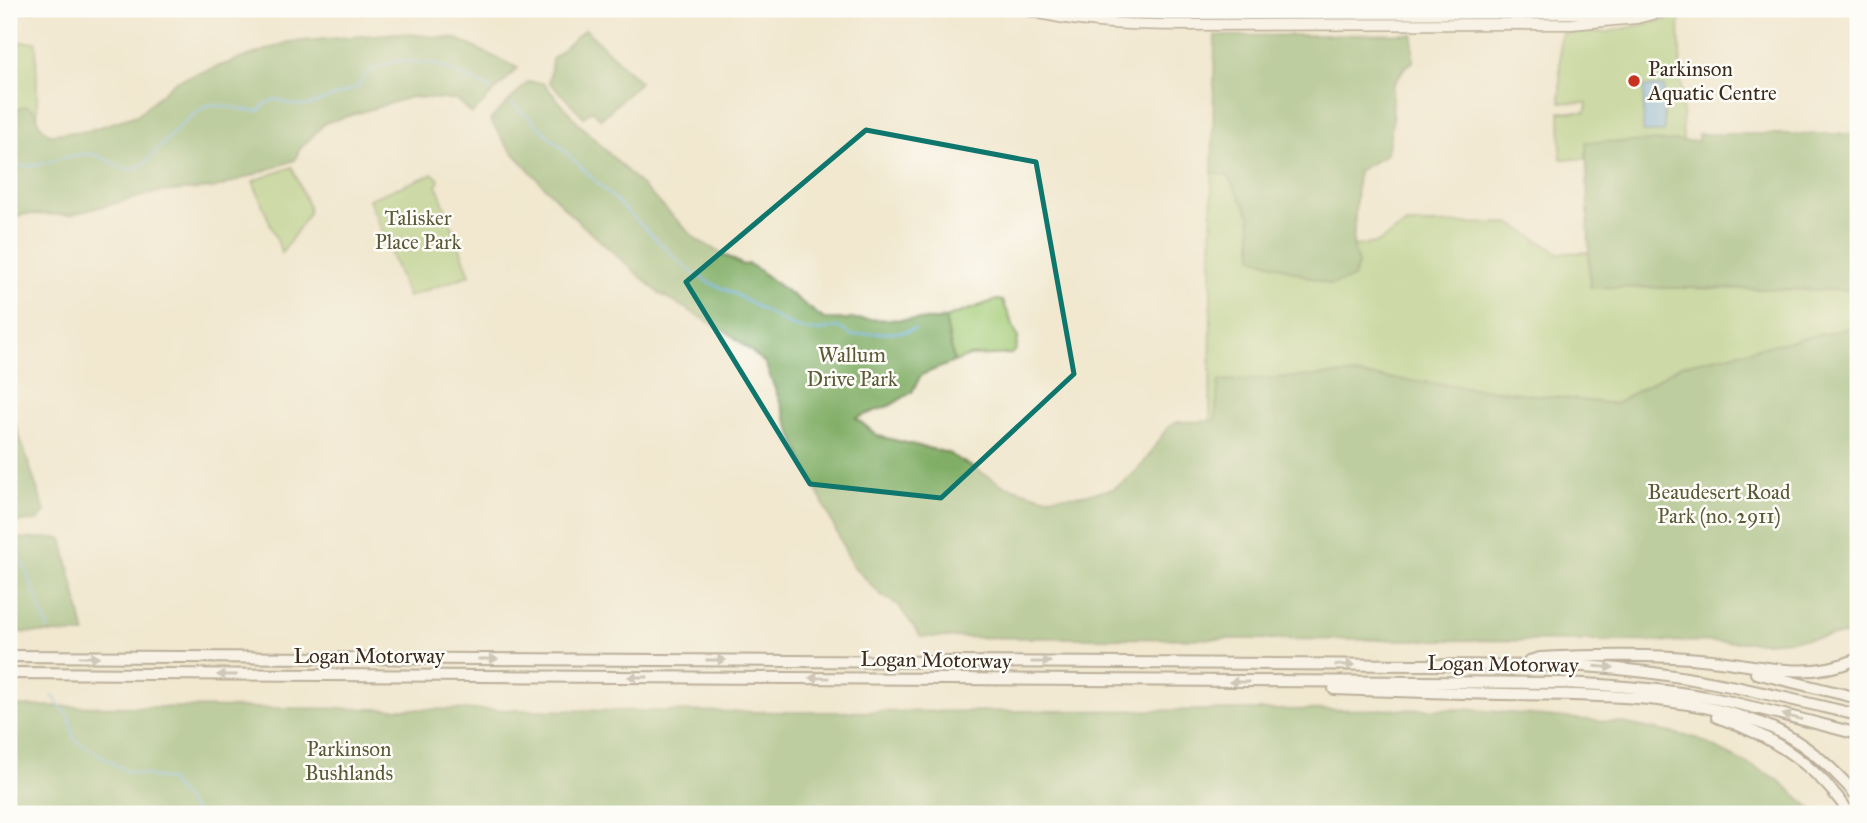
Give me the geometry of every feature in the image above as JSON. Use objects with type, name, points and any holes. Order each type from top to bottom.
[{"type":"highway","points":[[1512,665],[1541,657],[1633,655],[1802,672],[1858,659]]},
{"type":"highway","name":"Logan Motorway","points":[[9,656],[1584,666],[1675,675],[1744,687],[1858,715]]},
{"type":"highway","points":[[1698,660],[1858,698]]},
{"type":"highway","name":"Logan Motorway","points":[[9,673],[1552,683],[1626,687],[1717,699],[1858,734]]},
{"type":"highway","points":[[1304,682],[1326,689],[1564,694],[1676,704],[1734,714],[1787,735],[1826,763],[1858,797]]},
{"type":"highway","points":[[1676,704],[1684,709],[1731,722],[1775,742],[1817,775],[1850,814]]},
{"type":"main road","points":[[1023,9],[1071,20],[1128,25],[1548,19],[1631,9]]},
{"type":"main road","points":[[1070,9],[1162,14],[1619,20],[1672,9]]},
{"type":"highlighted area","points":[[866,130],[1036,162],[1074,374],[941,498],[810,484],[686,282]]},
{"type":"green space","points":[[9,9],[35,9],[17,11],[17,42],[36,42],[38,139],[9,137]]},
{"type":"green space","name":"Parkinson Aquatic Centre","points":[[1679,17],[1683,142],[1587,142],[1586,159],[1561,159],[1560,112],[1586,112],[1587,103],[1560,102],[1562,33],[1608,32]]},
{"type":"green space","points":[[585,29],[640,82],[601,119],[592,110],[584,117],[549,82],[552,59]]},
{"type":"green space","points":[[398,33],[457,39],[518,68],[472,114],[457,100],[411,97],[325,123],[299,150],[295,160],[216,188],[159,192],[69,215],[25,214],[9,219],[9,113],[26,106],[35,111],[39,124],[49,134],[87,131],[137,115],[176,81],[289,42]]},
{"type":"green space","points":[[1413,34],[1413,62],[1405,67],[1392,87],[1393,118],[1387,154],[1358,171],[1353,246],[1358,264],[1353,278],[1331,285],[1253,257],[1250,215],[1228,176],[1212,172],[1215,36]]},
{"type":"green space","name":"Beaudesert Road Park (no. 2911)","points":[[528,82],[543,83],[582,127],[697,240],[743,265],[749,264],[824,319],[945,318],[954,362],[921,375],[912,392],[891,405],[856,418],[878,436],[948,453],[1003,485],[1044,497],[1082,495],[1113,489],[1143,464],[1167,428],[1176,422],[1215,421],[1219,381],[1350,374],[1615,404],[1682,365],[1858,326],[1858,634],[1767,642],[921,637],[898,605],[882,596],[852,565],[800,454],[765,363],[730,334],[660,294],[571,215],[507,146],[490,120]]},
{"type":"green space","points":[[1698,134],[1858,134],[1858,290],[1590,287],[1586,142],[1698,141]]},
{"type":"green space","points":[[292,167],[309,208],[308,214],[282,253],[253,181]]},
{"type":"green space","points":[[1212,172],[1228,176],[1250,215],[1253,257],[1358,264],[1353,246],[1377,243],[1406,224],[1510,223],[1559,253],[1589,252],[1590,287],[1858,290],[1858,326],[1682,365],[1615,404],[1350,374],[1219,381],[1215,422],[1210,421]]},
{"type":"green space","name":"Talisker Place Park","points":[[433,174],[439,179],[437,186],[470,275],[408,297],[369,199]]},
{"type":"green space","points":[[996,300],[1003,301],[1018,338],[1016,350],[1011,354],[969,356],[954,362],[945,318]]},
{"type":"green space","points":[[9,405],[45,512],[38,521],[9,522]]},
{"type":"green space","points":[[9,538],[62,538],[85,634],[9,632]]},
{"type":"green space","name":"Parkinson Bushlands","points":[[9,706],[798,712],[1465,709],[1623,723],[1696,738],[1776,778],[1818,814],[9,814]]},
{"type":"water","points":[[1644,87],[1664,87],[1664,132],[1643,132]]},
{"type":"waterway","points":[[9,164],[29,166],[89,154],[133,169],[145,163],[182,125],[208,105],[259,111],[266,103],[276,99],[307,106],[356,88],[370,70],[400,60],[439,65],[493,90]]},
{"type":"waterway","points":[[512,104],[530,118],[684,266],[708,282],[787,324],[805,330],[818,331],[837,327],[853,336],[915,329]]},
{"type":"waterway","points":[[9,528],[49,630]]},
{"type":"waterway","points":[[52,695],[69,717],[74,739],[126,771],[169,780],[197,814]]},
{"type":"place","name":"Parkinson Aquatic Centre","points":[[1634,81]]},
{"type":"park label","name":"Wallum Drive Park","points":[[852,367]]}]
